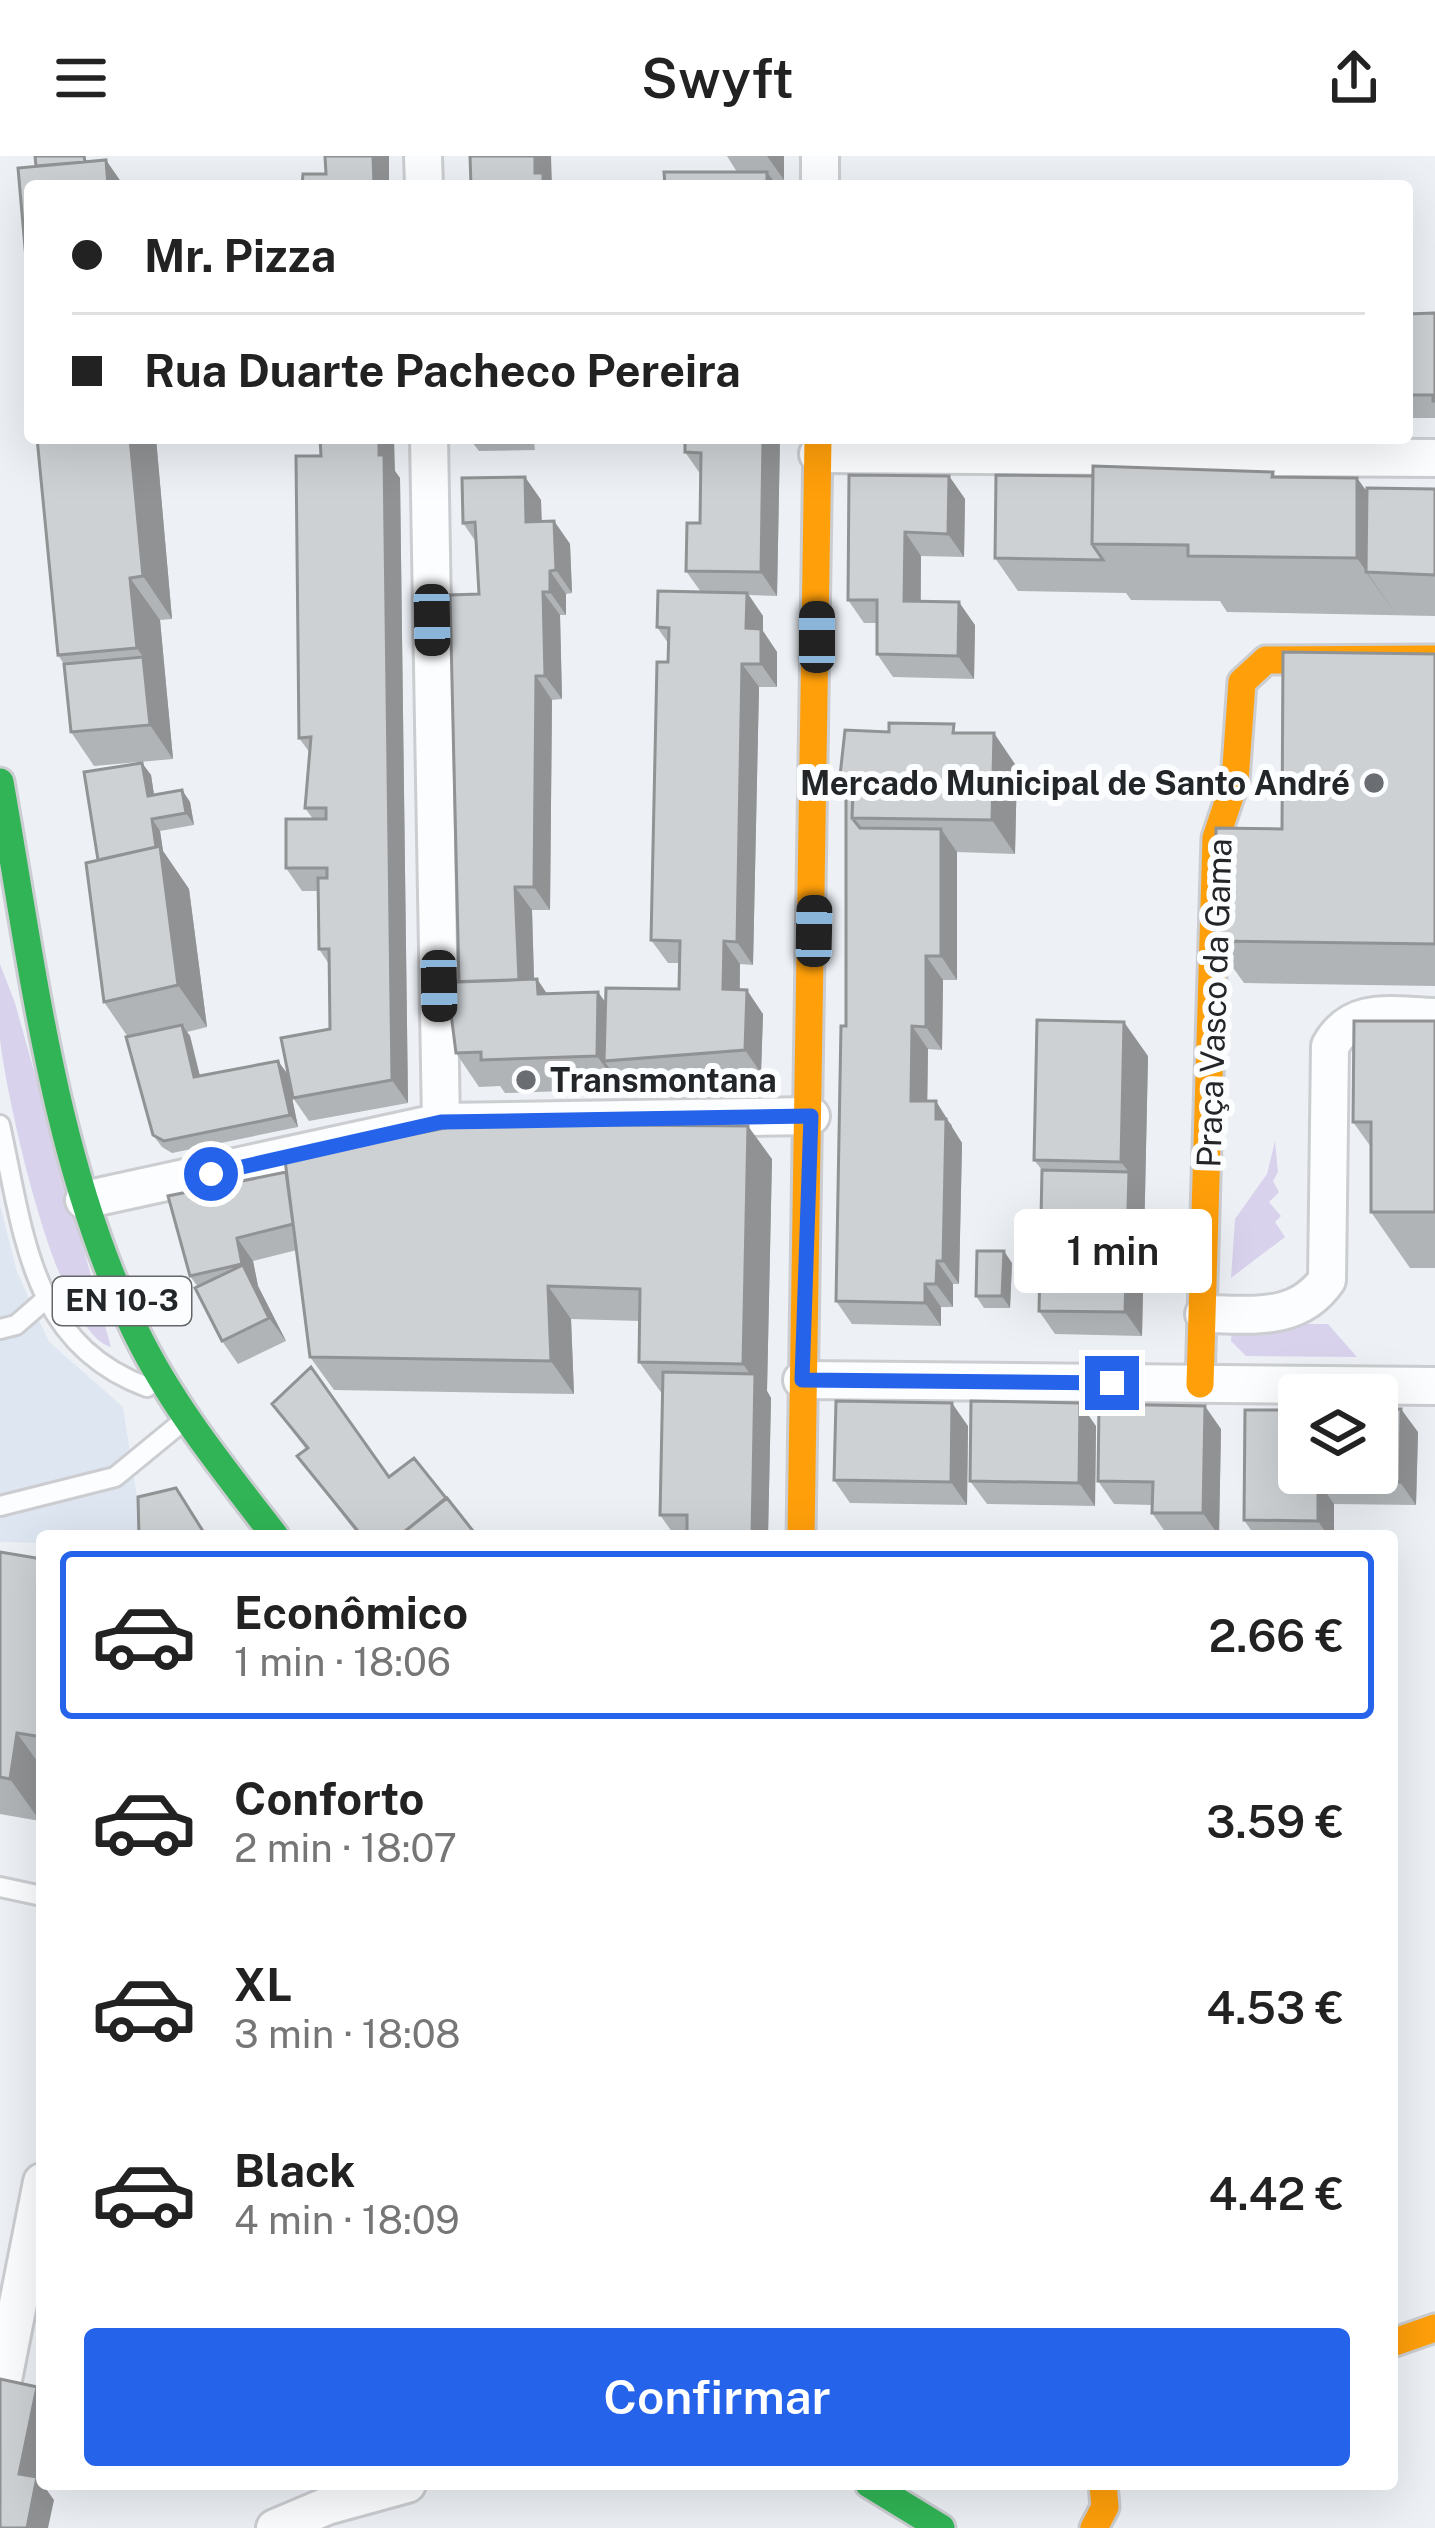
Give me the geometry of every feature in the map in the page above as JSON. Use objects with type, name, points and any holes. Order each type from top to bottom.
[{"type":"street","points":[[429,444],[441,1122]]},
{"type":"street","points":[[801,1530],[818,446],[1435,458]]},
{"type":"street","name":"Praça Vasco da Gama","points":[[1201,1384],[1216,838],[1234,781],[1242,682],[1266,660],[1435,658]]},
{"type":"street","name":"EN 10-3","points":[[0,782],[84,1200],[109,1271],[180,1407],[271,1530]]},
{"type":"street","points":[[1204,1314],[1283,1313],[1311,1303],[1327,1280],[1330,1046],[1342,1024],[1361,1016],[1435,1017]]},
{"type":"street","points":[[84,1200],[441,1122],[811,1116]]},
{"type":"street","points":[[802,1380],[1435,1386]]},
{"type":"street","points":[[0,2395],[36,2212]]},
{"type":"street","points":[[1398,2341],[1435,2328]]},
{"type":"street","points":[[275,2528],[324,2517],[392,2490]]},
{"type":"street","points":[[879,2490],[941,2528]]},
{"type":"lane","points":[[0,923],[34,960]]},
{"type":"lane","points":[[0,1125],[22,1226],[47,1298],[81,1352],[113,1374],[180,1407],[116,1477],[0,1506]]},
{"type":"lane","points":[[0,1329],[16,1325],[47,1298]]},
{"type":"lane","points":[[0,1887],[36,1895]]},
{"type":"shaded area","points":[[0,964],[111,1347],[91,1332],[72,1301],[38,1209],[4,1068]]},
{"type":"shaded area","points":[[1275,1141],[1278,1172],[1273,1181],[1279,1192],[1269,1202],[1281,1216],[1275,1222],[1285,1237],[1231,1278],[1235,1219],[1267,1174]]},
{"type":"shaded area","points":[[0,1205],[17,1272],[49,1342],[123,1407],[142,1530],[36,1530],[36,1543],[0,1542]]},
{"type":"shaded area","points":[[1241,1324],[1328,1324],[1357,1357],[1246,1356],[1231,1341],[1232,1330]]},
{"type":"building","points":[[35,156],[84,156],[85,162],[36,166]]},
{"type":"building","points":[[325,156],[373,156],[374,180],[302,180],[303,174],[326,174]]},
{"type":"building","points":[[470,156],[535,156],[535,173],[543,173],[543,180],[471,180]]},
{"type":"building","points":[[106,160],[108,180],[24,180],[24,236],[18,168]]},
{"type":"building","points":[[664,172],[767,172],[767,180],[665,180]]},
{"type":"building","points":[[1435,313],[1435,401],[1433,395],[1413,395],[1413,314]]},
{"type":"building","points":[[38,444],[131,444],[143,576],[130,578],[137,648],[58,655]]},
{"type":"building","points":[[320,444],[379,444],[379,455],[384,455],[392,1080],[293,1098],[281,1038],[330,1029],[329,949],[319,949],[318,878],[327,878],[327,868],[286,868],[286,819],[326,819],[326,808],[305,808],[311,737],[299,738],[296,456],[321,456]]},
{"type":"building","points":[[685,444],[763,444],[761,572],[686,571],[687,523],[700,523],[701,453],[685,452]]},
{"type":"building","points":[[1093,466],[1357,478],[1357,558],[1188,556],[1188,545],[1092,544]]},
{"type":"building","points":[[849,475],[949,476],[948,534],[905,532],[904,601],[959,602],[958,656],[877,654],[877,600],[848,600]]},
{"type":"building","points":[[996,475],[1093,476],[1092,544],[1103,560],[995,558]]},
{"type":"building","points":[[525,477],[526,522],[554,521],[556,570],[550,571],[550,592],[543,592],[545,676],[536,676],[534,887],[515,887],[519,980],[459,982],[450,595],[479,594],[475,522],[463,523],[462,478]]},
{"type":"building","points":[[1367,488],[1435,489],[1435,575],[1366,572]]},
{"type":"building","points":[[658,591],[747,593],[746,628],[761,629],[761,664],[742,664],[737,942],[724,941],[723,989],[747,990],[745,1050],[604,1061],[606,988],[679,989],[680,941],[651,940],[657,662],[668,662],[669,628],[657,627]]},
{"type":"building","name":"Mercado Municipal de Santo André","points":[[1283,652],[1435,654],[1435,944],[1214,941],[1216,828],[1282,829]]},
{"type":"building","points":[[143,657],[150,725],[71,732],[64,664]]},
{"type":"building","points":[[889,723],[954,724],[953,733],[994,733],[992,820],[852,818],[853,786],[839,785],[845,730],[889,732]]},
{"type":"building","points":[[142,763],[148,796],[182,790],[186,813],[152,819],[156,847],[98,860],[84,772]]},
{"type":"building","points":[[846,796],[853,796],[852,818],[860,828],[941,829],[941,956],[926,956],[926,1027],[912,1026],[911,1101],[936,1101],[936,1119],[946,1119],[943,1261],[937,1261],[936,1284],[925,1284],[925,1303],[836,1301],[841,1026],[846,1026]]},
{"type":"building","points":[[160,846],[178,985],[104,1002],[86,863]]},
{"type":"building","points":[[537,979],[538,994],[598,992],[597,1056],[481,1060],[481,1052],[456,1053],[447,982]]},
{"type":"building","points":[[1037,1020],[1124,1022],[1121,1162],[1034,1160]]},
{"type":"building","points":[[1354,1021],[1435,1021],[1435,1212],[1371,1212],[1371,1122],[1353,1122]]},
{"type":"building","points":[[182,1025],[194,1077],[278,1061],[290,1115],[164,1141],[153,1135],[126,1037]]},
{"type":"building","points":[[465,1124],[748,1126],[743,1364],[639,1362],[640,1289],[548,1286],[551,1361],[310,1357],[285,1160]]},
{"type":"building","points":[[1042,1170],[1129,1172],[1125,1312],[1039,1311]]},
{"type":"building","points":[[286,1172],[293,1224],[237,1238],[242,1264],[190,1276],[168,1196]]},
{"type":"building","points":[[977,1251],[1004,1251],[1002,1296],[976,1296]]},
{"type":"building","points":[[243,1265],[269,1318],[222,1341],[195,1288]]},
{"type":"building","points":[[311,1367],[389,1477],[414,1458],[446,1498],[406,1530],[357,1530],[297,1456],[308,1448],[272,1404]]},
{"type":"building","points":[[663,1372],[755,1374],[752,1530],[687,1530],[687,1515],[660,1515]]},
{"type":"building","points":[[836,1401],[952,1403],[951,1482],[834,1480]]},
{"type":"building","points":[[971,1401],[1080,1403],[1079,1483],[970,1481]]},
{"type":"building","points":[[1099,1404],[1205,1406],[1203,1513],[1152,1513],[1153,1482],[1098,1481]]},
{"type":"building","points":[[1398,1409],[1401,1409],[1398,1482]]},
{"type":"building","points":[[1245,1410],[1278,1410],[1278,1494],[1318,1494],[1318,1521],[1244,1520]]},
{"type":"building","points":[[176,1488],[202,1530],[139,1530],[138,1497]]},
{"type":"building","points":[[447,1498],[472,1530],[407,1530]]},
{"type":"building","points":[[0,1552],[36,1558],[36,1736],[17,1733],[10,1779],[0,1777]]},
{"type":"building","points":[[0,2379],[36,2387],[19,2474],[36,2477],[36,2482],[27,2528],[0,2528]]},
{"type":"traffic: fast","points":[[0,782],[49,1062],[84,1200],[108,1267],[166,1386],[270,1530]]},
{"type":"traffic: fast","points":[[879,2490],[941,2528]]},
{"type":"traffic: slow","points":[[801,1530],[818,444]]},
{"type":"traffic: slow","points":[[1200,1384],[1216,838],[1235,781],[1242,682],[1266,660],[1435,659]]},
{"type":"traffic: slow","points":[[1398,2341],[1435,2328]]},
{"type":"traffic: slow","points":[[1094,2528],[1105,2507],[1104,2490]]},
{"type":"place","name":"Mercado Municipal de Santo André","points":[[1374,783]]},
{"type":"place","name":"Transmontana","points":[[526,1080]]},
{"type":"route","points":[[211,1174],[441,1122],[811,1116],[802,1380],[1112,1383]]}]
